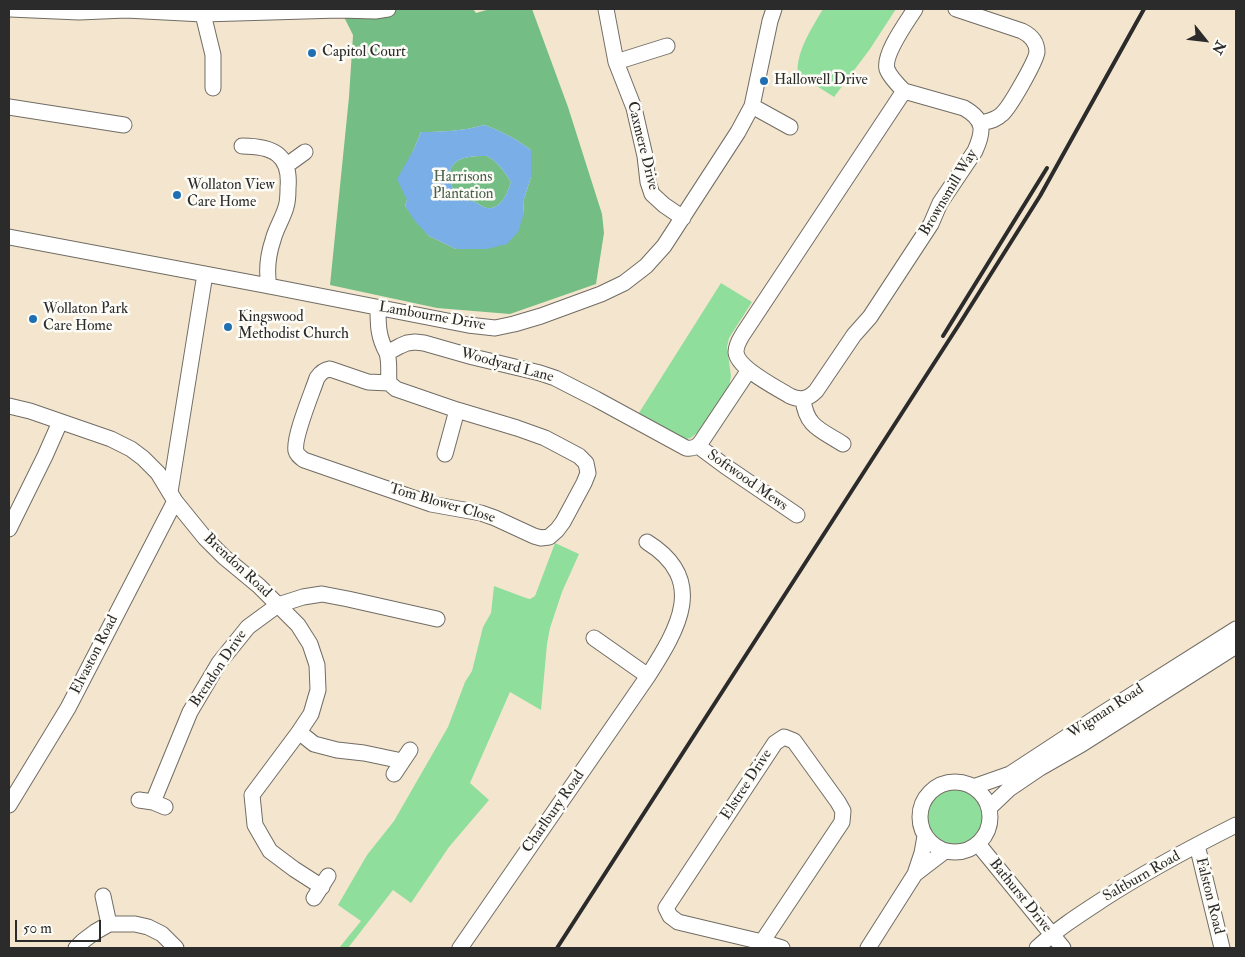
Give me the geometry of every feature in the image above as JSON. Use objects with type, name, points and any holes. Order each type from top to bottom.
[{"type":"street","points":[[10,9],[79,12],[126,10],[203,14],[339,10],[375,11],[388,9]]},
{"type":"street","name":"Caxmere Drive","points":[[606,9],[616,62],[634,108],[652,194],[683,218]]},
{"type":"street","name":"Lambourne Drive","points":[[9,237],[468,326],[495,328],[514,324],[601,294],[624,283],[646,266],[664,246],[738,132],[752,106],[774,9]]},
{"type":"street","points":[[915,9],[891,48],[887,62],[889,73],[904,91],[964,108],[977,117],[981,123],[994,120],[1003,114],[1035,59],[1037,50],[1035,42],[1030,35],[1022,31],[956,9]]},
{"type":"street","points":[[203,14],[213,55],[209,80]]},
{"type":"street","points":[[616,62],[667,46]]},
{"type":"street","points":[[843,444],[811,422],[806,415],[803,399],[796,399],[790,396],[749,370],[740,362],[736,352],[743,334],[904,91]]},
{"type":"street","points":[[752,106],[790,126]]},
{"type":"street","points":[[9,107],[124,125]]},
{"type":"street","name":"Brownsmill Way","points":[[803,399],[810,396],[821,385],[854,336],[870,317],[931,224],[940,203],[975,151],[982,134],[981,123]]},
{"type":"street","points":[[242,146],[257,146],[270,150],[279,155],[287,165],[289,182],[286,206],[271,246],[267,275],[269,286]]},
{"type":"street","points":[[287,165],[305,152]]},
{"type":"street","name":"Elvaston Road","points":[[9,805],[68,708],[172,497],[205,274]]},
{"type":"street","points":[[378,308],[379,332],[389,358],[389,383]]},
{"type":"street","name":"Woodyard Lane","points":[[387,353],[407,344],[415,342],[424,343],[540,373],[579,390],[686,448],[696,445]]},
{"type":"street","name":"Tom Blower Close","points":[[330,369],[368,382],[389,383],[396,389],[545,438],[579,456],[586,463],[588,473],[557,530],[549,537],[534,536],[495,518],[431,504],[304,460],[299,456],[296,450],[296,438],[320,374],[330,369]]},
{"type":"street","points":[[696,445],[749,370]]},
{"type":"street","name":"Brendon Road","points":[[9,406],[30,411],[111,439],[131,449],[143,458],[158,473],[172,497],[205,538],[224,557],[259,586],[298,625],[310,644],[317,666],[318,690],[311,714],[252,795],[252,804],[255,825],[270,850],[321,887]]},
{"type":"street","points":[[446,454],[457,410]]},
{"type":"street","points":[[9,529],[60,422]]},
{"type":"street","name":"Softwood Mews","points":[[696,445],[797,516]]},
{"type":"street","name":"Charlbury Road","points":[[460,948],[648,676],[672,636],[680,616],[683,594],[679,573],[660,550],[647,542]]},
{"type":"street","name":"Brendon Drive","points":[[152,803],[190,712],[220,663],[248,627],[278,605],[302,597],[322,594],[348,598],[439,620]]},
{"type":"street","name":"Wigman Road","points":[[973,787],[1010,774],[1236,629]]},
{"type":"street","points":[[594,638],[648,676]]},
{"type":"street","name":"Wigman Road","points":[[989,808],[1009,789],[1040,768],[1082,744],[1236,646]]},
{"type":"street","points":[[299,732],[314,744],[337,750],[406,755],[394,774]]},
{"type":"street","name":"Elstree Drive","points":[[762,942],[842,822],[843,811],[838,802],[794,741],[784,737],[775,743],[666,908],[670,916],[678,922],[782,948]]},
{"type":"street","points":[[950,780],[959,781],[973,787],[983,796],[989,808],[990,822],[985,836],[978,844],[961,852],[945,851],[935,846],[926,836],[920,824],[920,812],[924,796],[930,789],[950,780]]},
{"type":"street","name":"Saltburn Road","points":[[1038,948],[1069,921],[1123,886],[1197,844],[1236,825]]},
{"type":"street","points":[[868,948],[915,874],[926,836]]},
{"type":"street","name":"Bathurst Drive","points":[[978,844],[1062,948]]},
{"type":"street","name":"Falston Road","points":[[1197,844],[1222,948]]},
{"type":"street","points":[[915,874],[945,851]]},
{"type":"street","points":[[103,896],[109,924]]},
{"type":"street","points":[[76,948],[95,932],[109,924],[135,924],[148,927],[162,934],[176,948]]},
{"type":"green space","name":"Harrisons Plantation","points":[[340,9],[473,9],[476,13],[490,9],[532,9],[568,107],[602,214],[604,233],[596,284],[510,314],[437,308],[330,285],[349,97],[353,35]],"holes":[[[484,125],[491,127],[531,150],[531,177],[524,199],[523,216],[487,249],[456,249],[429,236],[405,206],[413,151],[421,132],[453,131]]]},
{"type":"green space","points":[[823,9],[896,9],[870,49],[834,97],[798,74],[799,57],[802,49]]},
{"type":"green space","points":[[487,156],[498,164],[511,182],[503,200],[492,208],[462,199],[453,188],[450,179],[453,165],[459,160]]},
{"type":"green space","points":[[721,283],[752,302],[729,338],[727,347],[731,376],[729,387],[698,432],[691,438],[682,440],[637,416]]},
{"type":"green space","points":[[555,543],[579,554],[562,592],[550,628],[541,710],[510,692],[470,783],[489,800],[449,847],[411,903],[393,890],[348,948],[339,948],[361,921],[338,905],[367,855],[394,821],[448,727],[465,682],[472,671],[483,627],[491,613],[494,586],[530,599],[535,596]]},
{"type":"green space","points":[[949,790],[961,790],[975,798],[983,812],[981,829],[975,838],[961,846],[949,846],[939,841],[932,834],[927,824],[927,812],[932,802],[939,795]]},
{"type":"water","points":[[484,125],[497,130],[531,150],[531,177],[524,199],[523,216],[518,232],[507,244],[487,249],[456,249],[429,236],[415,221],[405,206],[407,200],[397,179],[413,151],[421,132],[452,131]],"holes":[[[487,156],[500,167],[511,182],[506,195],[500,203],[492,208],[483,207],[473,201],[461,198],[453,188],[450,179],[451,170],[456,162],[471,157]]]},
{"type":"railway","points":[[557,948],[1040,196],[1144,9]]},
{"type":"railway","points":[[943,336],[1047,168]]},
{"type":"place","name":"Capitol Court","points":[[312,53]]},
{"type":"place","name":"Hallowell Drive","points":[[764,81]]},
{"type":"place","name":"Wollaton View Care Home","points":[[177,195]]},
{"type":"place","name":"Wollaton Park Care Home","points":[[33,319]]},
{"type":"place","name":"Kingswood Methodist Church","points":[[228,327]]}]
